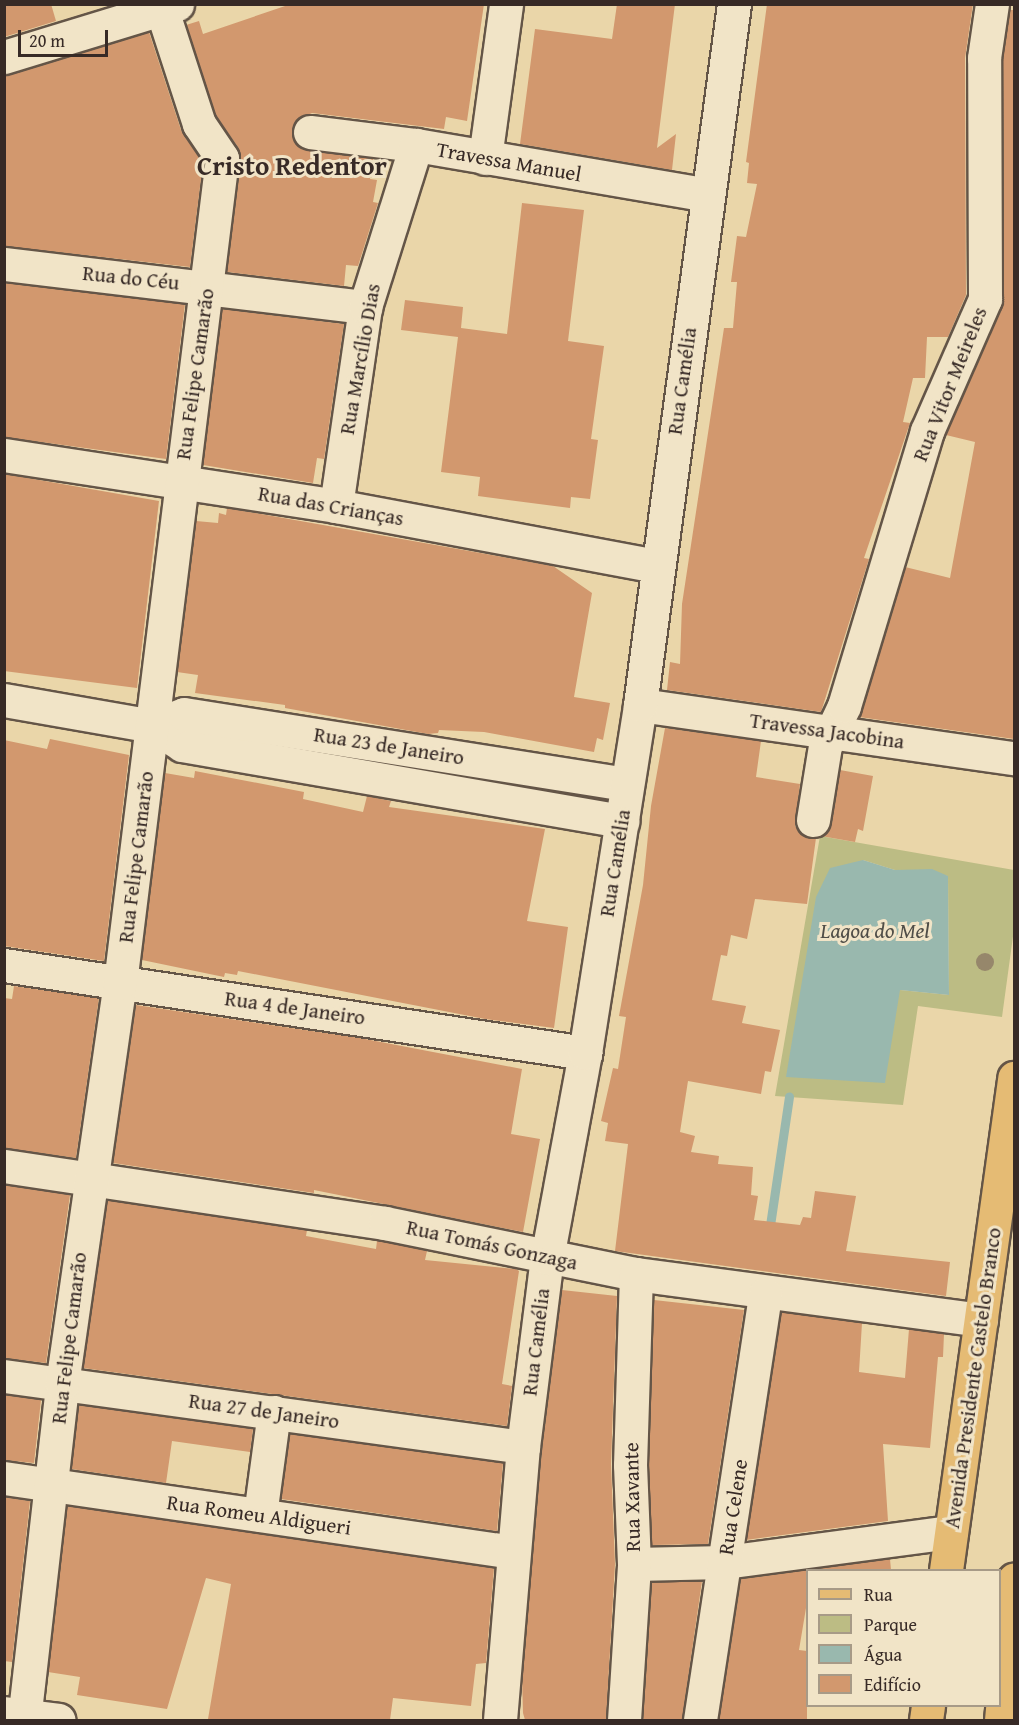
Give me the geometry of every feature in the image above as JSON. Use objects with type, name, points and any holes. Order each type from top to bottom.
[{"type":"main road","name":"Avenida Presidente Castelo Branco","points":[[946,1569],[1014,1078]]},
{"type":"main road","points":[[1001,1720],[1014,1580]]},
{"type":"street","points":[[485,158],[506,4]]},
{"type":"street","name":"Rua Camélia","points":[[500,1720],[523,1447],[547,1258],[585,1053],[640,705],[734,4]]},
{"type":"street","name":"Rua Vitor Meireles","points":[[813,820],[825,746],[844,706],[927,431],[985,299],[984,58],[992,4]]},
{"type":"street","points":[[4,57],[166,6]]},
{"type":"street","name":"Rua Felipe Camarão","points":[[18,1716],[51,1484],[62,1384],[90,1180],[120,983],[153,726],[180,482],[208,287],[222,158],[199,124],[166,6]]},
{"type":"street","name":"Travessa Manuel","points":[[310,132],[416,145],[708,195]]},
{"type":"street","name":"Rua Marcílio Dias","points":[[336,506],[365,307],[416,145]]},
{"type":"street","name":"Rua do Céu","points":[[4,264],[365,307]]},
{"type":"street","name":"Rua das Crianças","points":[[4,455],[336,506],[657,566]]},
{"type":"street","name":"Rua 23 de Janeiro","points":[[4,700],[153,726],[182,745],[622,821]]},
{"type":"street","name":"Travessa Jacobina","points":[[640,705],[1014,758]]},
{"type":"street","name":"Rua 23 de Janeiro","points":[[153,726],[184,714],[627,784]]},
{"type":"street","name":"Rua 4 de Janeiro","points":[[4,965],[585,1053]]},
{"type":"street","name":"Rua Tomás Gonzaga","points":[[4,1166],[386,1223],[547,1258],[636,1274],[765,1294],[981,1320]]},
{"type":"street","name":"Rua Xavante","points":[[624,1720],[634,1564],[630,1465],[636,1274]]},
{"type":"street","name":"Rua Celene","points":[[700,1720],[765,1294]]},
{"type":"street","name":"Rua 27 de Janeiro","points":[[4,1376],[523,1447]]},
{"type":"street","points":[[260,1515],[274,1412]]},
{"type":"street","name":"Rua Romeu Aldigueri","points":[[4,1478],[513,1552]]},
{"type":"street","points":[[634,1564],[725,1562],[951,1532]]},
{"type":"street","points":[[18,1716],[58,1720]]},
{"type":"green space","points":[[820,836],[1014,870],[1014,929],[1002,1017],[918,1006],[903,1105],[775,1096]],"holes":[[[863,860],[895,870],[948,876],[949,995],[900,990]]]},
{"type":"water","name":"Lagoa do Mel","points":[[863,860],[895,870],[932,869],[948,876],[949,995],[900,990],[885,1083],[786,1077],[816,897],[830,868]]},
{"type":"building","points":[[4,4],[51,4],[56,21],[4,37]]},
{"type":"building","points":[[291,4],[484,4],[467,121],[446,117],[444,129],[312,113],[295,121],[293,139],[299,147],[373,159],[370,179],[377,180],[373,202],[378,203],[358,266],[346,265],[344,286],[227,272],[241,159],[238,147],[216,116],[186,25],[199,21],[203,34]]},
{"type":"building","points":[[617,4],[675,4],[657,148],[676,134],[672,170],[520,144],[535,29],[612,39]]},
{"type":"building","points":[[767,4],[973,4],[965,58],[966,295],[948,337],[927,337],[925,378],[913,378],[903,422],[910,423],[864,558],[869,559],[821,712],[667,690],[670,662],[680,664],[682,604],[724,328],[733,328],[737,282],[731,282],[737,236],[746,237],[757,184],[747,183],[749,163],[746,162]]},
{"type":"building","points":[[1010,10],[1014,10],[1014,739],[859,717],[905,567],[950,578],[975,442],[946,435],[1004,299],[1003,59]]},
{"type":"building","points":[[149,32],[181,130],[203,163],[190,267],[4,246],[4,75]]},
{"type":"building","points":[[522,203],[584,210],[568,341],[604,346],[591,439],[598,440],[590,499],[571,497],[570,508],[478,496],[480,477],[441,472],[458,337],[401,330],[405,300],[463,307],[461,328],[507,334]]},
{"type":"building","points":[[4,283],[185,304],[166,459],[4,437]]},
{"type":"building","points":[[222,309],[344,324],[324,459],[317,458],[313,483],[203,465]]},
{"type":"building","points":[[5,474],[159,501],[137,688],[4,671]]},
{"type":"building","points":[[227,508],[553,566],[592,593],[574,697],[610,703],[603,740],[597,738],[594,752],[484,732],[439,730],[438,733],[428,734],[285,708],[285,705],[195,693],[198,675],[177,672],[196,521],[218,523],[219,513],[226,515]]},
{"type":"building","points":[[665,728],[761,741],[756,777],[800,784],[795,826],[802,835],[816,838],[807,904],[755,899],[747,939],[731,935],[727,956],[721,955],[712,1000],[746,1006],[742,1023],[780,1030],[771,1072],[765,1071],[761,1094],[688,1081],[680,1132],[695,1136],[691,1152],[719,1156],[718,1164],[753,1167],[751,1195],[758,1196],[754,1220],[800,1225],[803,1217],[811,1218],[815,1191],[856,1196],[846,1251],[950,1262],[946,1296],[615,1251],[628,1144],[605,1141],[608,1123],[601,1121],[613,1068],[618,1069],[626,1017],[619,1016],[643,885],[651,806]]},
{"type":"building","points":[[50,739],[129,755],[104,961],[4,946],[4,740],[47,749]]},
{"type":"building","points":[[840,770],[873,776],[863,831],[858,829],[855,842],[821,836],[832,823]]},
{"type":"building","points":[[195,771],[304,792],[303,799],[363,812],[367,796],[391,801],[389,807],[545,829],[527,921],[568,927],[554,1028],[485,1019],[238,971],[237,975],[225,973],[224,977],[142,960],[165,773],[194,778]]},
{"type":"building","points":[[14,986],[99,998],[76,1158],[4,1148],[4,998],[12,999]]},
{"type":"building","points":[[136,1005],[360,1038],[522,1069],[511,1134],[540,1139],[523,1232],[314,1190],[314,1193],[113,1163]]},
{"type":"building","points":[[4,1185],[70,1195],[46,1363],[4,1358]]},
{"type":"building","points":[[107,1200],[307,1230],[306,1236],[376,1249],[377,1241],[382,1241],[427,1251],[425,1260],[516,1269],[519,1271],[502,1384],[512,1386],[507,1426],[83,1368]]},
{"type":"building","points":[[562,1290],[617,1296],[611,1464],[615,1564],[606,1720],[525,1720],[523,1713],[522,1678],[542,1449]]},
{"type":"building","points":[[654,1300],[744,1310],[708,1544],[652,1545],[649,1465]]},
{"type":"building","points":[[781,1312],[862,1323],[859,1372],[905,1378],[909,1329],[944,1334],[943,1357],[938,1357],[930,1448],[883,1444],[888,1521],[746,1540]]},
{"type":"building","points":[[4,1395],[41,1400],[34,1463],[4,1460]]},
{"type":"building","points":[[78,1405],[253,1429],[250,1452],[172,1441],[166,1483],[71,1469]]},
{"type":"building","points":[[290,1434],[503,1463],[497,1531],[281,1499]]},
{"type":"building","points":[[4,1497],[30,1501],[12,1662],[4,1661]]},
{"type":"building","points":[[67,1506],[494,1568],[486,1663],[476,1664],[471,1706],[393,1698],[390,1720],[208,1719],[231,1584],[206,1578],[167,1709],[77,1695],[80,1677],[48,1672]]},
{"type":"building","points":[[890,1559],[891,1569],[815,1569]]},
{"type":"building","points":[[806,1570],[806,1608],[799,1650],[806,1651],[807,1720],[719,1720],[741,1579]]},
{"type":"building","points":[[702,1581],[682,1720],[643,1720],[652,1582]]},
{"type":"waterway","points":[[769,1232],[789,1096]]},
{"type":"district","name":"Cristo Redentor","points":[[292,166]]}]
